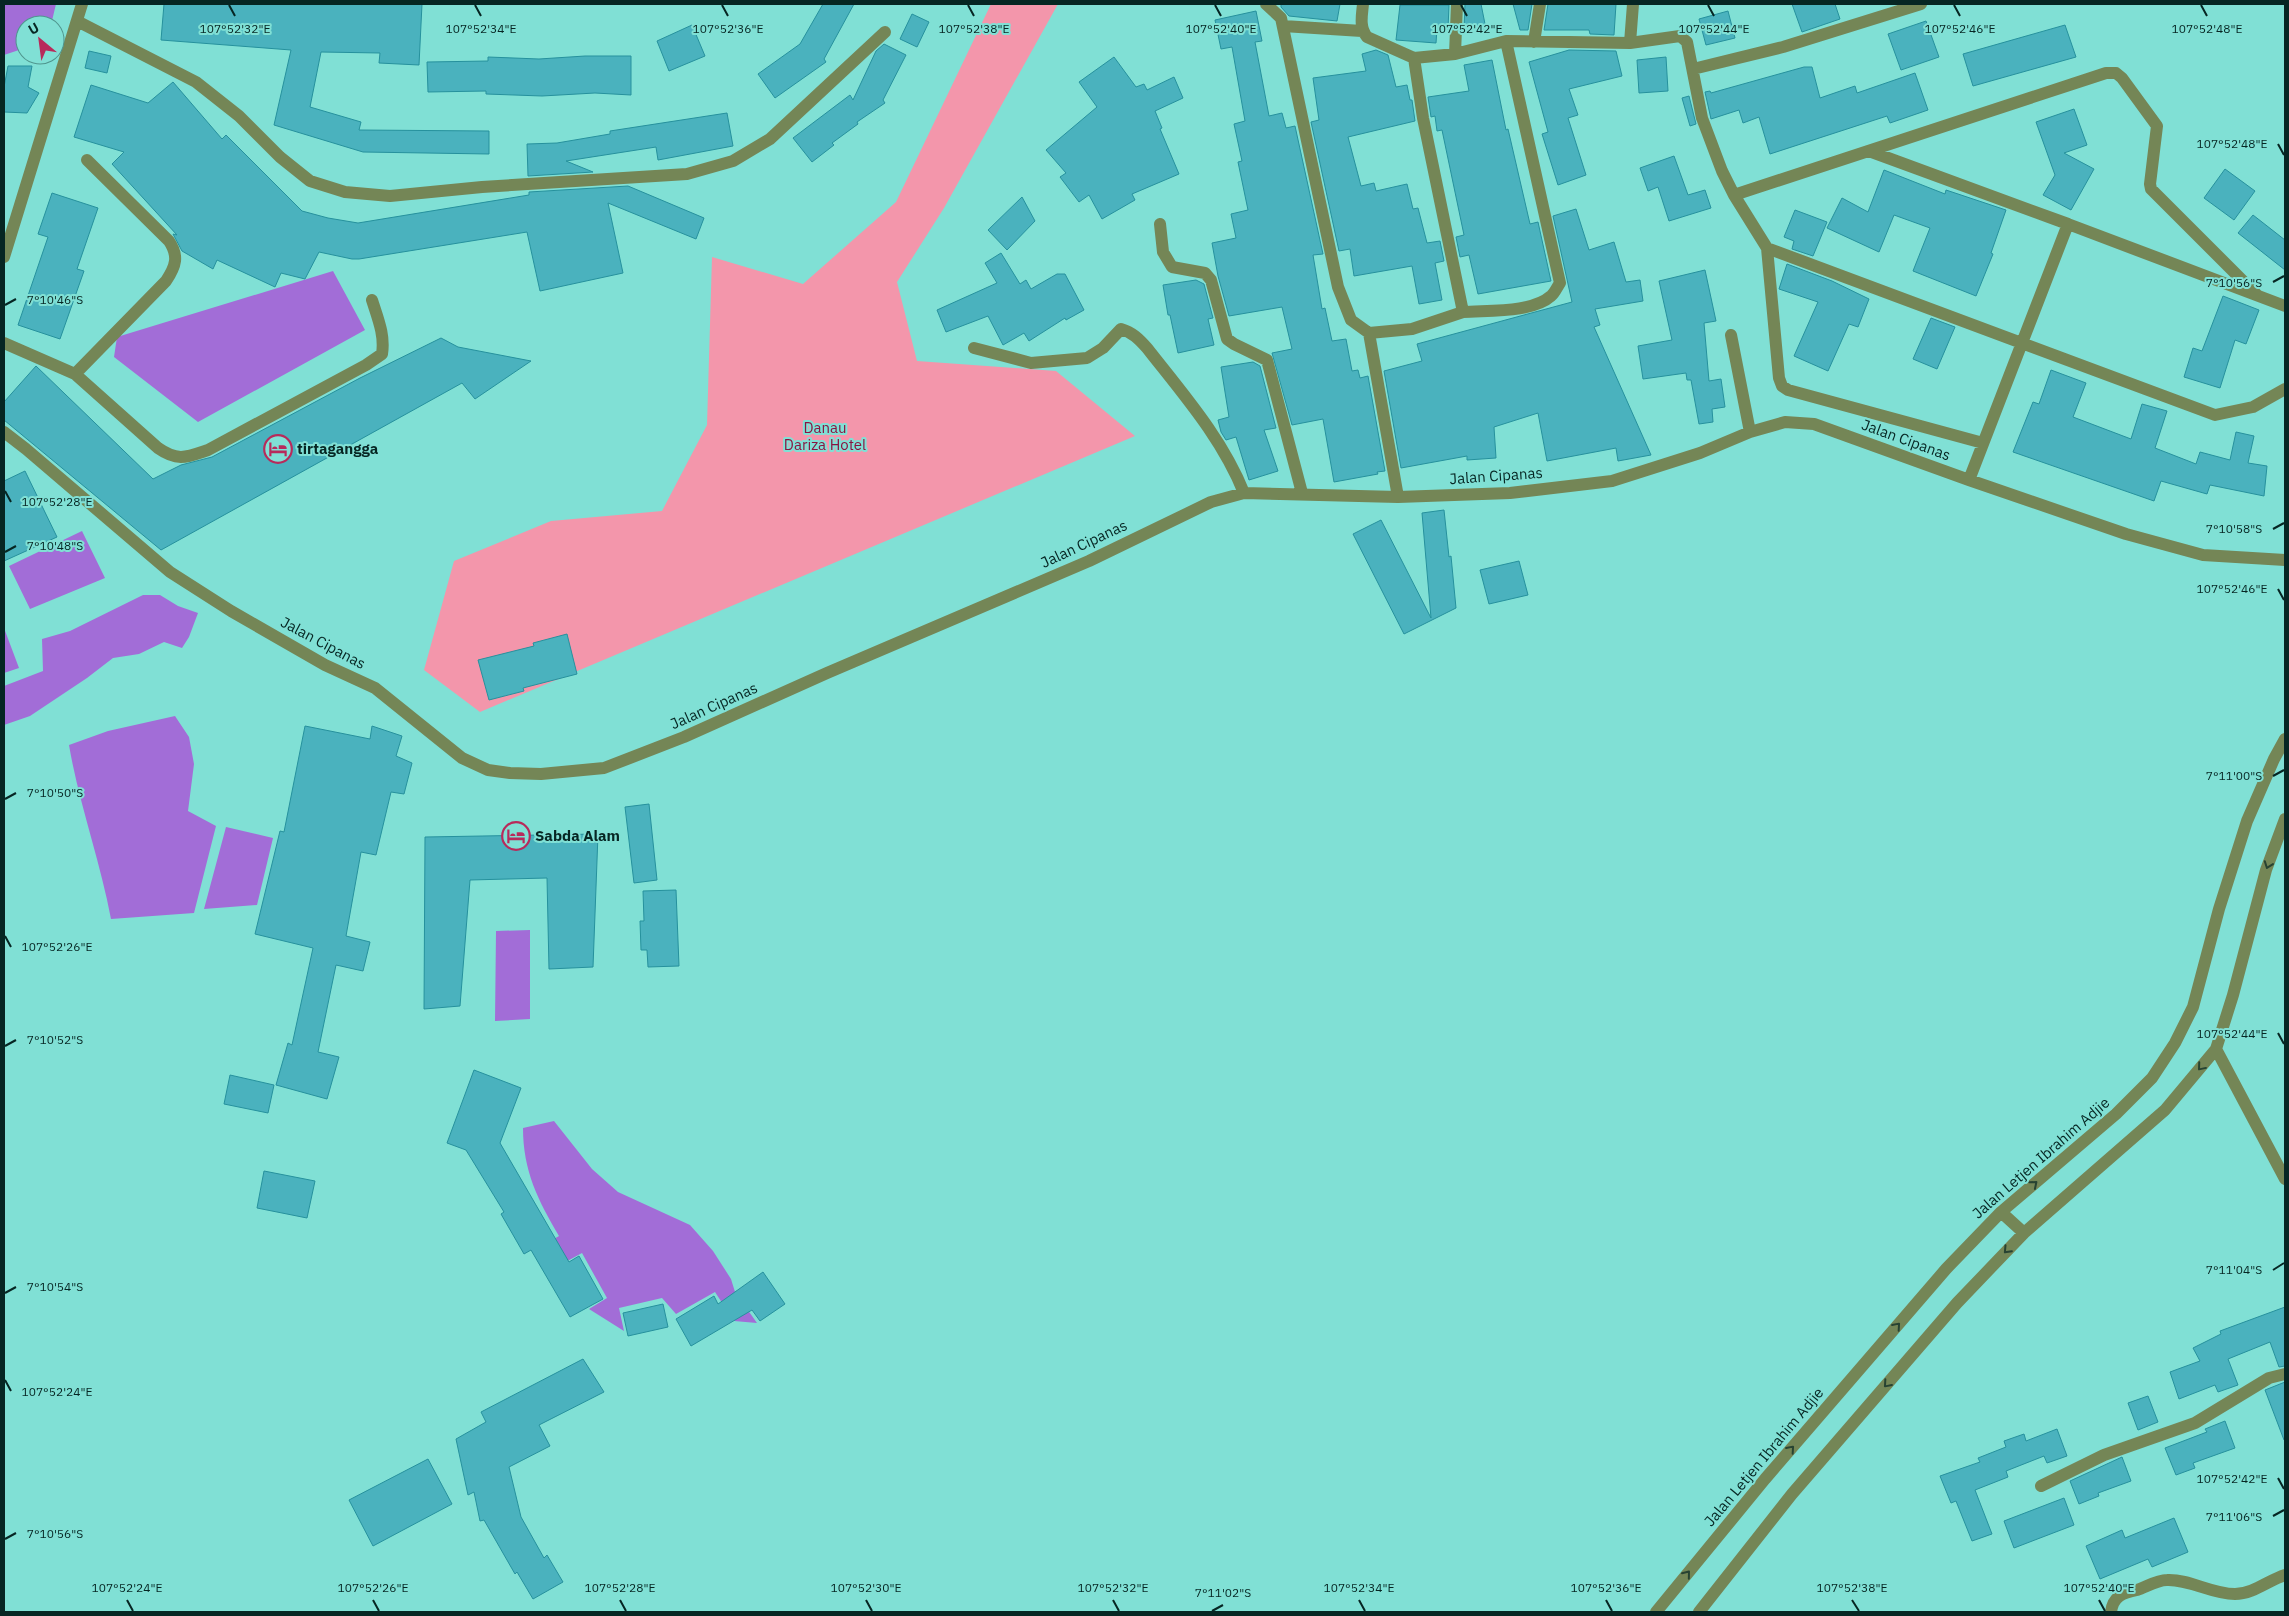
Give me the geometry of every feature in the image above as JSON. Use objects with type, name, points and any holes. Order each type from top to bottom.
[{"type":"street","points":[[4,257],[82,4]]},
{"type":"street","points":[[1266,4],[1281,18],[1338,287],[1351,320],[1369,333],[1412,329],[1463,312],[1510,309],[1540,303],[1553,295],[1560,283],[1506,40]]},
{"type":"street","points":[[1364,4],[1362,31],[1367,37],[1414,58],[1455,54],[1506,40],[1630,43],[1680,36],[1687,42],[1702,118],[1734,195],[1767,248],[1779,378],[1782,386],[1788,390],[1983,443]]},
{"type":"street","points":[[1455,54],[1457,4]]},
{"type":"street","points":[[1534,42],[1540,4]]},
{"type":"street","points":[[1630,43],[1633,4]]},
{"type":"street","points":[[1693,69],[1783,47],[1921,4]]},
{"type":"street","points":[[76,22],[196,82],[239,116],[280,156],[310,181],[351,193],[390,196],[482,186],[687,174],[733,161],[770,139],[885,32]]},
{"type":"street","points":[[1283,26],[1362,31]]},
{"type":"street","points":[[1414,58],[1423,118],[1463,312]]},
{"type":"street","points":[[1734,195],[2106,73],[2116,73],[2122,78],[2156,126],[2151,188],[2257,295]]},
{"type":"street","points":[[1869,151],[2285,306]]},
{"type":"street","points":[[74,374],[166,281],[174,269],[176,260],[175,250],[169,241],[87,160]]},
{"type":"street","points":[[1160,224],[1163,252],[1172,267],[1205,273],[1211,280],[1227,339],[1267,360],[1302,493]]},
{"type":"street","points":[[1969,480],[2068,224]]},
{"type":"street","points":[[1767,248],[2215,415],[2253,407],[2285,389]]},
{"type":"street","points":[[4,343],[74,374],[158,448],[170,456],[184,458],[208,450],[366,365],[382,354],[384,342],[382,331],[372,300]]},
{"type":"street","points":[[974,348],[1031,363],[1087,358],[1103,348],[1121,329],[1126,330],[1138,337],[1212,432],[1233,466],[1244,493]]},
{"type":"street","points":[[1369,333],[1398,497]]},
{"type":"street","points":[[1731,334],[1750,432]]},
{"type":"street","name":"Jalan Cipanas","points":[[4,432],[170,572],[231,611],[325,664],[375,688],[462,758],[488,770],[510,773],[541,774],[604,768],[631,758],[684,737],[1089,561],[1211,502],[1244,493],[1302,493],[1398,497],[1510,493],[1612,481],[1700,453],[1750,432],[1785,422],[1814,424],[2126,534],[2204,555],[2285,560]]},
{"type":"street","name":"Jalan Letjen Ibrahim Adjie","points":[[1656,1612],[1765,1479],[1946,1269],[2001,1212],[2116,1114],[2152,1078],[2175,1043],[2193,1007],[2219,908],[2247,821],[2274,759],[2285,739]]},
{"type":"street","points":[[1699,1612],[1798,1486],[1957,1303],[2024,1233],[2165,1110],[2216,1049],[2266,870],[2285,819]]},
{"type":"street","points":[[2216,1049],[2285,1180]]},
{"type":"street","points":[[2001,1212],[2024,1233]]},
{"type":"street","points":[[2041,1486],[2104,1455],[2195,1423],[2269,1378],[2285,1374]]},
{"type":"street","points":[[2110,1612],[2114,1601],[2123,1592],[2166,1580],[2196,1585],[2217,1592],[2236,1594],[2252,1590],[2285,1575]]},
{"type":"green space","name":"Danau Dariza Hotel","points":[[991,4],[1058,4],[944,208],[897,282],[917,361],[1056,371],[1135,436],[480,712],[424,670],[454,561],[551,521],[662,511],[707,425],[712,257],[803,284],[896,202]]},
{"type":"shaded area","points":[[4,4],[56,4],[53,15],[15,15],[15,51],[4,55]]},
{"type":"shaded area","points":[[333,271],[365,330],[198,422],[114,357],[117,337]]},
{"type":"shaded area","points":[[82,531],[105,578],[30,609],[9,566]]},
{"type":"shaded area","points":[[143,595],[160,595],[178,606],[198,613],[189,637],[182,648],[164,642],[139,654],[113,658],[87,678],[30,716],[4,725],[4,686],[43,671],[42,639],[70,631]]},
{"type":"shaded area","points":[[4,628],[19,668],[4,673]]},
{"type":"shaded area","points":[[175,716],[189,737],[194,764],[188,811],[216,826],[194,913],[111,919],[78,789],[69,745],[108,731]]},
{"type":"shaded area","points":[[226,827],[273,838],[257,905],[204,909]]},
{"type":"shaded area","points":[[530,930],[530,1019],[495,1021],[496,931]]},
{"type":"shaded area","points":[[554,1121],[592,1169],[618,1192],[690,1225],[713,1251],[731,1279],[735,1292],[757,1323],[734,1321],[715,1292],[676,1314],[662,1298],[619,1308],[624,1331],[589,1309],[607,1298],[582,1253],[560,1265],[547,1243],[559,1236],[538,1197],[526,1158],[523,1128]]},
{"type":"building","points":[[164,4],[422,4],[419,65],[379,63],[380,53],[321,52],[310,107],[361,122],[359,130],[489,131],[489,154],[363,152],[274,125],[291,50],[161,40]]},
{"type":"building","points":[[823,4],[854,4],[824,59],[826,62],[775,98],[758,74],[800,44]]},
{"type":"building","points":[[1281,4],[1340,4],[1337,21],[1289,16],[1281,7]]},
{"type":"building","points":[[1465,4],[1481,4],[1486,29],[1464,29]]},
{"type":"building","points":[[1513,4],[1532,4],[1528,30],[1520,30]]},
{"type":"building","points":[[1548,4],[1616,4],[1614,35],[1590,34],[1589,30],[1544,30]]},
{"type":"building","points":[[1792,4],[1835,4],[1840,19],[1802,32]]},
{"type":"building","points":[[1400,5],[1449,5],[1448,29],[1437,29],[1436,43],[1396,40]]},
{"type":"building","points":[[1256,11],[1262,41],[1255,42],[1269,116],[1282,113],[1286,128],[1295,126],[1323,254],[1313,255],[1322,309],[1325,308],[1332,341],[1346,339],[1352,371],[1358,370],[1360,378],[1368,376],[1385,471],[1377,472],[1378,474],[1334,482],[1323,419],[1292,425],[1272,353],[1292,349],[1282,307],[1229,316],[1218,276],[1212,243],[1236,238],[1231,214],[1248,210],[1238,162],[1242,161],[1234,124],[1245,121],[1232,47],[1221,49],[1215,20]]},
{"type":"building","points":[[1728,11],[1735,38],[1706,45],[1699,19]]},
{"type":"building","points":[[912,14],[929,22],[917,47],[900,39]]},
{"type":"building","points":[[1926,21],[1939,57],[1901,70],[1888,34]]},
{"type":"building","points":[[692,25],[705,56],[669,71],[657,41]]},
{"type":"building","points":[[2065,25],[2076,57],[1973,86],[1963,54]]},
{"type":"building","points":[[884,44],[906,55],[883,100],[885,103],[857,122],[858,124],[832,143],[834,145],[812,162],[793,138],[850,95],[853,100],[876,51]]},
{"type":"building","points":[[1376,50],[1388,55],[1396,87],[1407,85],[1410,100],[1412,100],[1415,121],[1348,137],[1361,186],[1374,183],[1376,191],[1407,184],[1413,209],[1418,208],[1427,243],[1440,241],[1444,261],[1435,263],[1442,300],[1419,304],[1412,266],[1354,276],[1350,249],[1339,251],[1311,122],[1319,120],[1313,78],[1366,71],[1362,54]]},
{"type":"building","points":[[1569,50],[1616,51],[1622,76],[1569,89],[1578,115],[1568,118],[1586,175],[1558,185],[1542,134],[1548,132],[1529,62]]},
{"type":"building","points":[[89,51],[111,56],[107,73],[85,68]]},
{"type":"building","points":[[631,56],[631,95],[595,93],[542,96],[486,94],[486,91],[428,92],[427,62],[488,61],[488,57],[539,59]]},
{"type":"building","points":[[1114,57],[1136,87],[1144,84],[1147,90],[1174,77],[1183,98],[1155,111],[1162,128],[1160,129],[1179,174],[1132,194],[1135,200],[1102,219],[1089,195],[1079,202],[1060,177],[1066,173],[1046,150],[1097,107],[1079,82]]},
{"type":"building","points":[[1666,57],[1668,91],[1639,93],[1637,60]]},
{"type":"building","points":[[1492,60],[1506,130],[1508,129],[1530,224],[1538,222],[1551,281],[1478,294],[1469,255],[1460,257],[1456,237],[1464,235],[1442,130],[1437,131],[1435,116],[1431,117],[1428,97],[1469,91],[1464,65]]},
{"type":"building","points":[[8,66],[32,66],[28,87],[39,93],[27,113],[4,112],[4,87]]},
{"type":"building","points":[[1804,67],[1812,67],[1820,98],[1855,86],[1857,93],[1915,73],[1928,110],[1890,123],[1887,116],[1770,154],[1759,117],[1743,123],[1739,110],[1711,119],[1705,92],[1710,91],[1711,93]]},
{"type":"building","points":[[173,82],[222,139],[226,135],[302,211],[328,218],[358,223],[529,195],[529,192],[628,186],[704,218],[696,239],[608,203],[623,273],[540,291],[527,232],[359,259],[319,252],[305,279],[281,273],[275,287],[217,260],[213,269],[182,251],[173,234],[177,235],[112,164],[124,152],[74,137],[91,85],[148,103]]},
{"type":"building","points":[[1689,96],[1696,124],[1690,126],[1682,98]]},
{"type":"building","points":[[2074,109],[2087,145],[2064,153],[2094,169],[2071,210],[2043,195],[2055,175],[2036,122]]},
{"type":"building","points":[[727,113],[733,146],[658,160],[656,147],[566,161],[593,172],[528,176],[527,144],[557,143],[610,134],[610,131]]},
{"type":"building","points":[[1674,156],[1688,195],[1705,190],[1711,208],[1669,221],[1658,187],[1648,191],[1640,168]]},
{"type":"building","points":[[2225,169],[2255,191],[2234,220],[2204,198]]},
{"type":"building","points":[[1884,170],[1945,194],[1946,190],[2006,210],[1991,253],[1993,254],[1976,296],[1913,271],[1930,228],[1894,215],[1879,252],[1827,228],[1842,198],[1868,212]]},
{"type":"building","points":[[52,193],[98,208],[77,269],[84,271],[60,339],[18,325],[48,237],[38,234]]},
{"type":"building","points":[[1022,197],[1035,221],[1007,250],[988,230]]},
{"type":"building","points":[[1576,209],[1589,250],[1614,242],[1626,282],[1640,280],[1643,301],[1595,309],[1600,325],[1594,327],[1651,455],[1618,461],[1616,448],[1547,461],[1538,413],[1494,427],[1496,458],[1467,460],[1467,456],[1401,468],[1384,371],[1422,361],[1417,344],[1572,302],[1553,216]]},
{"type":"building","points":[[1795,210],[1827,222],[1813,256],[1792,249],[1794,241],[1784,237]]},
{"type":"building","points":[[2253,215],[2285,240],[2285,270],[2238,233]]},
{"type":"building","points":[[1001,253],[1020,284],[1026,280],[1031,289],[1057,274],[1065,274],[1084,310],[1066,320],[1065,318],[1029,341],[1024,333],[1003,345],[988,316],[946,332],[937,310],[997,283],[985,263]]},
{"type":"building","points":[[1787,264],[1832,281],[1869,299],[1858,327],[1849,324],[1828,371],[1794,356],[1818,302],[1779,289]]},
{"type":"building","points":[[1705,270],[1716,321],[1704,323],[1709,381],[1721,379],[1725,407],[1712,409],[1713,422],[1699,424],[1691,380],[1687,380],[1686,373],[1643,379],[1638,346],[1672,340],[1659,281]]},
{"type":"building","points":[[1196,280],[1204,284],[1213,318],[1208,319],[1214,345],[1178,353],[1170,315],[1168,315],[1163,285]]},
{"type":"building","points":[[2223,296],[2259,310],[2246,344],[2235,340],[2220,388],[2184,377],[2193,348],[2202,351]]},
{"type":"building","points":[[1931,318],[1955,327],[1937,369],[1913,359]]},
{"type":"building","name":"tirtagangga","points":[[441,338],[458,347],[531,361],[475,399],[462,383],[161,550],[4,420],[4,402],[36,366],[153,479],[181,465],[212,457],[360,378]]},
{"type":"building","points":[[1253,362],[1260,366],[1276,428],[1264,430],[1278,471],[1249,480],[1236,437],[1226,440],[1221,432],[1218,420],[1229,417],[1221,367]]},
{"type":"building","points":[[2051,370],[2086,383],[2073,417],[2131,439],[2142,404],[2167,411],[2155,448],[2196,464],[2200,452],[2230,460],[2236,432],[2254,436],[2248,463],[2267,466],[2264,496],[2210,485],[2207,494],[2161,481],[2154,501],[2013,452],[2033,402],[2039,404]]},
{"type":"building","points":[[25,471],[57,537],[4,561],[4,481]]},
{"type":"building","points":[[1444,510],[1456,608],[1404,634],[1353,534],[1381,520],[1431,618],[1422,513]]},
{"type":"building","points":[[1519,561],[1528,595],[1489,604],[1480,570]]},
{"type":"building","points":[[567,634],[577,674],[523,688],[524,691],[489,700],[478,660],[534,646],[533,643]]},
{"type":"building","points":[[305,726],[370,739],[372,726],[402,736],[396,756],[412,763],[404,794],[391,792],[376,855],[361,852],[346,936],[370,942],[363,971],[336,965],[318,1052],[339,1057],[327,1099],[276,1085],[288,1043],[292,1045],[313,948],[255,934],[280,831],[284,832]]},
{"type":"building","points":[[649,804],[657,880],[634,883],[625,807]]},
{"type":"building","points":[[598,834],[593,967],[549,969],[547,878],[470,880],[460,1006],[424,1009],[425,837]]},
{"type":"building","points":[[676,890],[679,966],[648,967],[647,950],[641,950],[640,921],[644,921],[643,891]]},
{"type":"building","points":[[474,1070],[521,1088],[500,1143],[569,1262],[579,1256],[603,1299],[570,1317],[531,1250],[524,1254],[501,1214],[504,1212],[466,1150],[447,1143]]},
{"type":"building","points":[[230,1075],[274,1085],[268,1113],[224,1104]]},
{"type":"building","points":[[264,1171],[315,1181],[307,1218],[257,1208]]},
{"type":"building","points":[[763,1272],[785,1304],[760,1321],[752,1310],[691,1346],[676,1319],[714,1296],[718,1304]]},
{"type":"building","points":[[663,1304],[668,1327],[628,1336],[623,1313]]},
{"type":"building","points":[[2285,1307],[2285,1366],[2279,1367],[2270,1342],[2228,1359],[2238,1385],[2218,1392],[2215,1385],[2179,1399],[2170,1372],[2200,1361],[2193,1348],[2221,1334],[2220,1331]]},
{"type":"building","points":[[583,1359],[604,1392],[539,1425],[550,1446],[509,1467],[521,1517],[544,1558],[547,1555],[563,1582],[533,1599],[517,1572],[515,1574],[484,1520],[480,1521],[474,1492],[468,1495],[456,1439],[486,1422],[481,1412]]},
{"type":"building","points":[[2285,1382],[2285,1439],[2284,1440],[2265,1390]]},
{"type":"building","points":[[2148,1396],[2158,1422],[2138,1430],[2128,1403]]},
{"type":"building","points":[[2225,1421],[2235,1448],[2193,1463],[2195,1468],[2176,1475],[2165,1448],[2207,1432],[2205,1429]]},
{"type":"building","points":[[2057,1429],[2067,1456],[2047,1463],[2044,1456],[2006,1471],[2008,1477],[1975,1490],[1992,1534],[1972,1541],[1956,1501],[1951,1503],[1940,1476],[1980,1462],[1978,1458],[2006,1447],[2004,1441],[2024,1434],[2026,1441]]},
{"type":"building","points":[[2122,1457],[2131,1481],[2098,1493],[2099,1496],[2079,1504],[2070,1481]]},
{"type":"building","points":[[428,1459],[452,1504],[373,1546],[349,1500]]},
{"type":"building","points":[[2064,1498],[2074,1525],[2014,1548],[2004,1521]]},
{"type":"building","points":[[2174,1518],[2188,1552],[2152,1567],[2148,1559],[2100,1579],[2086,1546],[2122,1530],[2125,1538]]},
{"type":"place","name":"tirtagangga","points":[[278,449]]},
{"type":"place","name":"Sabda Alam","points":[[516,836]]}]
